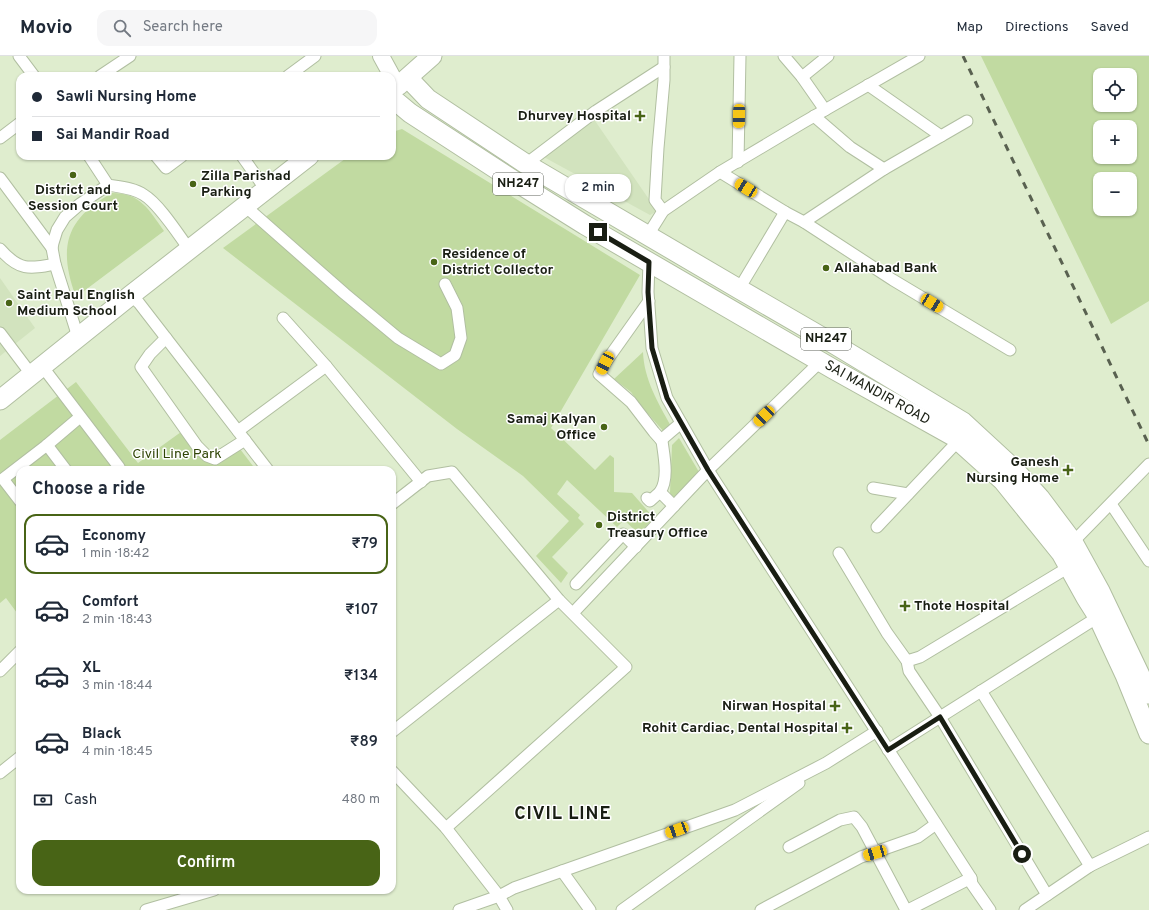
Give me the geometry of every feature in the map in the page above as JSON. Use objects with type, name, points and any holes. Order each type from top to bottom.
[{"type":"highway","points":[[396,84],[433,56]]},
{"type":"highway","points":[[428,99],[424,87],[433,56]]},
{"type":"highway","name":"SAI MANDIR ROAD","points":[[396,84],[428,99],[526,164],[738,290],[834,344],[963,422],[964,435],[1061,552],[1098,617],[1125,675],[1149,734]]},
{"type":"highway","name":"SAI MANDIR ROAD","points":[[396,84],[401,111],[649,262],[953,436],[964,435],[1014,469],[1040,498],[1073,542],[1100,591],[1149,694]]},
{"type":"highway","points":[[0,400],[189,249],[304,160]]},
{"type":"highway","points":[[649,262],[654,239]]},
{"type":"main road","points":[[381,56],[390,72]]},
{"type":"street","points":[[19,56],[31,72]]},
{"type":"street","points":[[106,72],[130,56]]},
{"type":"street","points":[[293,72],[315,56]]},
{"type":"street","points":[[738,162],[740,56]]},
{"type":"street","points":[[784,56],[802,76],[825,110]]},
{"type":"street","points":[[802,76],[828,56]]},
{"type":"street","points":[[654,239],[663,211],[720,172],[919,56]]},
{"type":"street","points":[[526,164],[664,61]]},
{"type":"street","points":[[663,211],[655,200],[664,80],[664,61]]},
{"type":"street","points":[[868,85],[941,136]]},
{"type":"street","points":[[814,116],[850,147],[884,169]]},
{"type":"street","points":[[804,222],[884,169],[967,121]]},
{"type":"street","points":[[0,138],[16,126]]},
{"type":"street","points":[[92,160],[108,186]]},
{"type":"street","points":[[159,160],[166,168],[177,160]]},
{"type":"street","points":[[245,160],[266,190]]},
{"type":"street","points":[[720,172],[804,222],[893,280],[1010,350]]},
{"type":"street","points":[[0,178],[52,248],[55,264],[78,337]]},
{"type":"street","points":[[52,248],[57,230],[65,217],[80,204],[108,186],[128,188],[143,194],[155,205],[189,249]]},
{"type":"street","points":[[245,206],[344,294],[398,338],[441,364],[455,355],[460,338],[457,308],[445,284]]},
{"type":"street","points":[[738,290],[785,212]]},
{"type":"street","points":[[0,249],[11,261],[24,267],[34,268],[55,264]]},
{"type":"street","points":[[649,262],[649,301],[652,348],[667,398],[708,470],[877,731],[970,878],[972,884],[990,910]]},
{"type":"street","points":[[131,295],[265,466]]},
{"type":"street","points":[[647,498],[650,501],[664,487],[665,466],[661,440],[631,402],[599,374],[605,363],[649,301]]},
{"type":"street","points":[[283,318],[326,366],[421,482]]},
{"type":"street","points":[[0,333],[37,370],[80,417],[118,466]]},
{"type":"street","points":[[166,338],[150,354],[141,367],[197,446],[207,456],[215,459],[326,366]]},
{"type":"street","points":[[573,613],[708,470],[820,361]]},
{"type":"street","points":[[20,466],[80,417]]},
{"type":"street","points":[[661,440],[681,423]]},
{"type":"street","points":[[877,527],[964,435]]},
{"type":"street","points":[[47,445],[63,466]]},
{"type":"street","points":[[1073,542],[1149,464]]},
{"type":"street","points":[[16,469],[3,479],[16,496]]},
{"type":"street","points":[[396,501],[428,476],[452,472],[560,600],[626,667],[446,828]]},
{"type":"street","points":[[873,488],[908,494]]},
{"type":"street","points":[[660,492],[674,506]]},
{"type":"street","points":[[1111,504],[1149,561]]},
{"type":"street","points":[[576,584],[623,534],[636,547]]},
{"type":"street","points":[[839,553],[887,633],[907,661],[909,670],[940,717],[1047,895]]},
{"type":"street","points":[[907,661],[920,657],[1069,567]]},
{"type":"street","points":[[396,729],[560,600]]},
{"type":"street","points":[[888,750],[1098,617]]},
{"type":"street","points":[[0,671],[16,655]]},
{"type":"street","points":[[981,691],[1090,866]]},
{"type":"street","points":[[622,910],[758,814],[826,763],[877,731]]},
{"type":"street","points":[[0,773],[16,760]]},
{"type":"street","points":[[459,910],[499,896],[514,888],[735,810],[826,763]]},
{"type":"street","points":[[396,775],[446,828],[499,896],[507,910]]},
{"type":"street","points":[[789,847],[840,820],[854,818],[862,827],[907,910],[970,878]]},
{"type":"street","points":[[761,910],[861,857],[918,837],[936,824]]},
{"type":"street","points":[[1025,910],[1090,866],[1149,837]]},
{"type":"street","points":[[562,871],[590,910]]},
{"type":"street","points":[[146,910],[200,894]]},
{"type":"shaded area","points":[[591,115],[657,211],[650,215],[542,156]]},
{"type":"shaded area","name":"Saint Paul English Medium School","points":[[0,278],[35,328],[0,356]]},
{"type":"green space","points":[[981,56],[1149,56],[1149,301],[1111,324]]},
{"type":"green space","points":[[402,129],[640,275],[551,428],[595,470],[610,455],[614,458],[614,492],[632,493],[654,518],[639,534],[624,520],[617,527],[567,480],[557,494],[580,515],[578,518],[584,524],[552,557],[568,573],[561,583],[536,556],[569,521],[523,476],[457,429],[223,248],[344,160],[396,160],[396,131]]},
{"type":"green space","points":[[112,193],[122,194],[137,199],[149,210],[164,231],[76,297],[70,280],[67,264],[67,249],[70,236],[75,224],[84,213]]},
{"type":"green space","points":[[643,352],[649,381],[671,426],[665,433],[631,392],[614,379]]},
{"type":"green space","name":"Civil Line Park","points":[[76,382],[138,463],[181,432],[210,462],[219,464],[240,449],[253,466],[16,466],[16,612],[6,598],[0,603],[0,440]]},
{"type":"green space","points":[[679,438],[699,472],[673,498],[670,493],[672,445]]},
{"type":"railway","points":[[963,56],[1149,445]]},
{"type":"place","name":"Dhurvey Hospital","points":[[640,116]]},
{"type":"place","name":"District and Session Court","points":[[73,175]]},
{"type":"place","name":"Zilla Parishad Parking","points":[[193,184]]},
{"type":"place","name":"Residence of District Collector","points":[[434,262]]},
{"type":"place","name":"Allahabad Bank","points":[[826,268]]},
{"type":"place","name":"Saint Paul English Medium School","points":[[9,303]]},
{"type":"place","name":"Samaj Kalyan Office","points":[[604,427]]},
{"type":"place","name":"Ganesh Nursing Home","points":[[1068,470]]},
{"type":"place","name":"District Treasury Office","points":[[599,525]]},
{"type":"place","name":"Thote Hospital","points":[[905,606]]},
{"type":"place","name":"Nirwan Hospital","points":[[835,706]]},
{"type":"place","name":"Rohit Cardiac, Dental Hospital","points":[[847,728]]},
{"type":"district","name":"CIVIL LINE","points":[[563,814]]},
{"type":"route","points":[[598,232],[649,262],[648,292],[652,348],[667,398],[708,470],[888,750],[940,717],[1022,854]]}]
